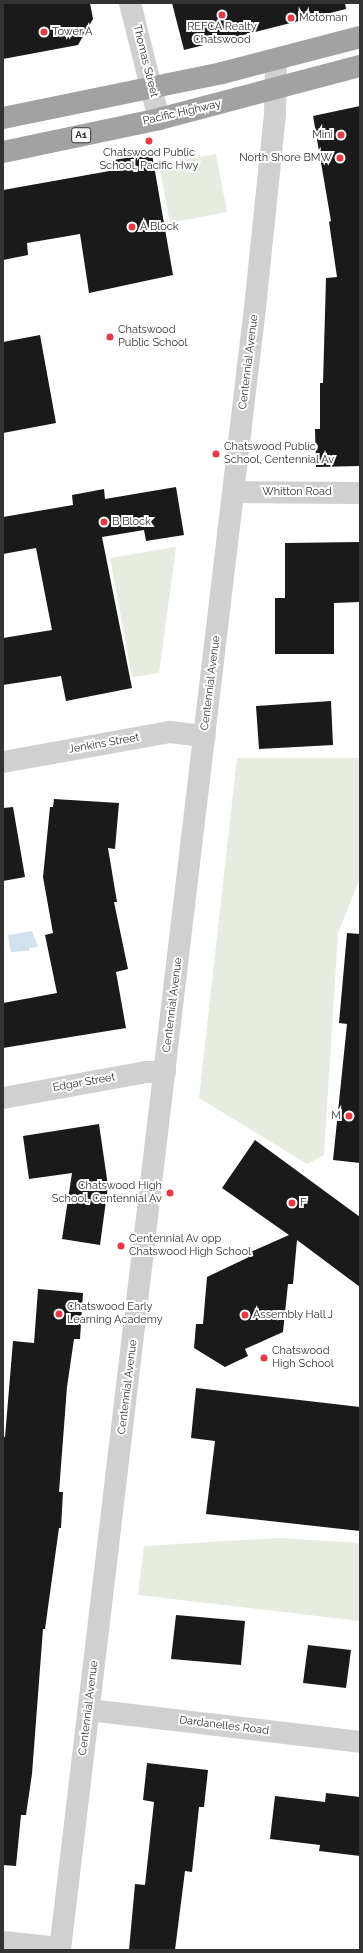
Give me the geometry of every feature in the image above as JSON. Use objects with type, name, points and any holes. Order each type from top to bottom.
[{"type":"highway","points":[[3,118],[152,88],[276,60],[360,37]]},
{"type":"highway","name":"Pacific Highway","points":[[3,152],[159,119],[276,90],[360,66]]},
{"type":"street","name":"Thomas Street","points":[[130,3],[159,119]]},
{"type":"street","name":"Centennial Avenue","points":[[60,1949],[234,492],[269,180],[276,90],[276,60]]},
{"type":"street","name":"Whitton Road","points":[[234,492],[360,492]]},
{"type":"street","name":"Jenkins Street","points":[[3,762],[170,732],[205,736]]},
{"type":"street","name":"Edgar Street","points":[[3,1098],[140,1073],[165,1072]]},
{"type":"street","name":"Dardanelles Road","points":[[89,1710],[360,1742]]},
{"type":"street","points":[[3,1942],[60,1949]]},
{"type":"shaded area","points":[[216,154],[227,212],[170,223],[159,164]]},
{"type":"shaded area","points":[[176,547],[159,673],[132,677],[110,558]]},
{"type":"shaded area","points":[[237,758],[360,758],[360,878],[338,933],[324,1155],[307,1164],[199,1098]]},
{"type":"shaded area","points":[[279,1538],[360,1543],[360,1621],[138,1595],[144,1546]]},
{"type":"water","points":[[32,931],[38,947],[29,948],[29,951],[11,952],[8,935]]},
{"type":"building","name":"Tower A","points":[[3,3],[90,3],[93,19],[78,45],[3,59]]},
{"type":"building","name":"REFCA Realty Chatswood","points":[[172,3],[345,3],[346,9],[184,50]]},
{"type":"building","points":[[360,106],[360,466],[316,467],[315,429],[320,429],[320,383],[323,383],[326,278],[337,277],[329,222],[331,221],[313,116]]},
{"type":"building","name":"A Block","points":[[152,154],[173,275],[89,293],[80,234],[27,243],[28,255],[3,260],[3,190],[115,170],[113,160]]},
{"type":"building","points":[[40,335],[56,423],[3,433],[3,342]]},
{"type":"building","points":[[176,487],[184,535],[146,541],[144,530],[102,537],[132,688],[66,701],[61,676],[3,685],[3,638],[52,630],[36,548],[3,554],[3,517],[73,505],[72,495],[104,489],[105,499]]},
{"type":"building","points":[[360,542],[360,602],[334,603],[334,654],[275,654],[275,598],[285,598],[285,543]]},
{"type":"building","points":[[331,701],[333,745],[259,749],[256,706]]},
{"type":"building","points":[[54,799],[119,803],[115,849],[108,848],[117,902],[114,902],[128,969],[116,972],[126,1028],[3,1048],[3,1003],[57,993],[45,935],[53,933],[43,877],[50,807],[53,807]]},
{"type":"building","points":[[13,807],[25,877],[3,881],[3,808]]},
{"type":"building","points":[[347,933],[360,934],[360,1163],[333,1160],[347,1024],[339,1023]]},
{"type":"building","points":[[99,1124],[108,1186],[100,1245],[62,1239],[72,1173],[29,1179],[23,1136]]},
{"type":"building","points":[[255,1140],[360,1217],[360,1287],[297,1240],[293,1284],[288,1284],[283,1332],[245,1349],[248,1356],[225,1367],[194,1348],[196,1324],[203,1324],[207,1277],[249,1257],[246,1254],[289,1235],[222,1188]]},
{"type":"building","points":[[38,1289],[83,1293],[80,1339],[74,1339],[67,1387],[59,1492],[63,1492],[61,1528],[59,1528],[45,1629],[43,1629],[32,1774],[26,1815],[21,1815],[16,1866],[3,1865],[3,1437],[5,1437],[13,1341],[34,1343]]},
{"type":"building","points":[[196,1388],[360,1407],[360,1531],[206,1514],[215,1441],[191,1438]]},
{"type":"building","points":[[176,1615],[245,1621],[241,1665],[171,1659]]},
{"type":"building","points":[[308,1645],[351,1650],[346,1688],[303,1683]]},
{"type":"building","points":[[147,1763],[208,1770],[204,1807],[199,1807],[192,1872],[185,1871],[175,1950],[129,1950],[135,1884],[145,1885],[154,1802],[143,1800]]},
{"type":"building","points":[[326,1793],[360,1797],[360,1856],[319,1851],[320,1845],[270,1839],[275,1796],[325,1802]]},
{"type":"place","name":"REFCA Realty Chatswood","points":[[222,15]]},
{"type":"place","name":"Motoman","points":[[291,18]]},
{"type":"place","name":"Tower A","points":[[44,32]]},
{"type":"place","name":"Mini","points":[[341,135]]},
{"type":"place","name":"Chatswood Public School, Pacific Hwy","points":[[149,141]]},
{"type":"place","name":"North Shore BMW","points":[[340,158]]},
{"type":"place","name":"A Block","points":[[132,227]]},
{"type":"place","name":"Chatswood Public School","points":[[110,337]]},
{"type":"place","name":"Chatswood Public School, Centennial Av","points":[[216,454]]},
{"type":"place","name":"B Block","points":[[104,522]]},
{"type":"place","name":"M","points":[[349,1116]]},
{"type":"place","name":"Chatswood High School, Centennial Av","points":[[170,1193]]},
{"type":"place","name":"F","points":[[292,1203]]},
{"type":"place","name":"Centennial Av opp Chatswood High School","points":[[121,1246]]},
{"type":"place","name":"Chatswood Early Learning Academy","points":[[59,1314]]},
{"type":"place","name":"Assembly Hall J","points":[[245,1315]]},
{"type":"place","name":"Chatswood High School","points":[[264,1358]]}]
